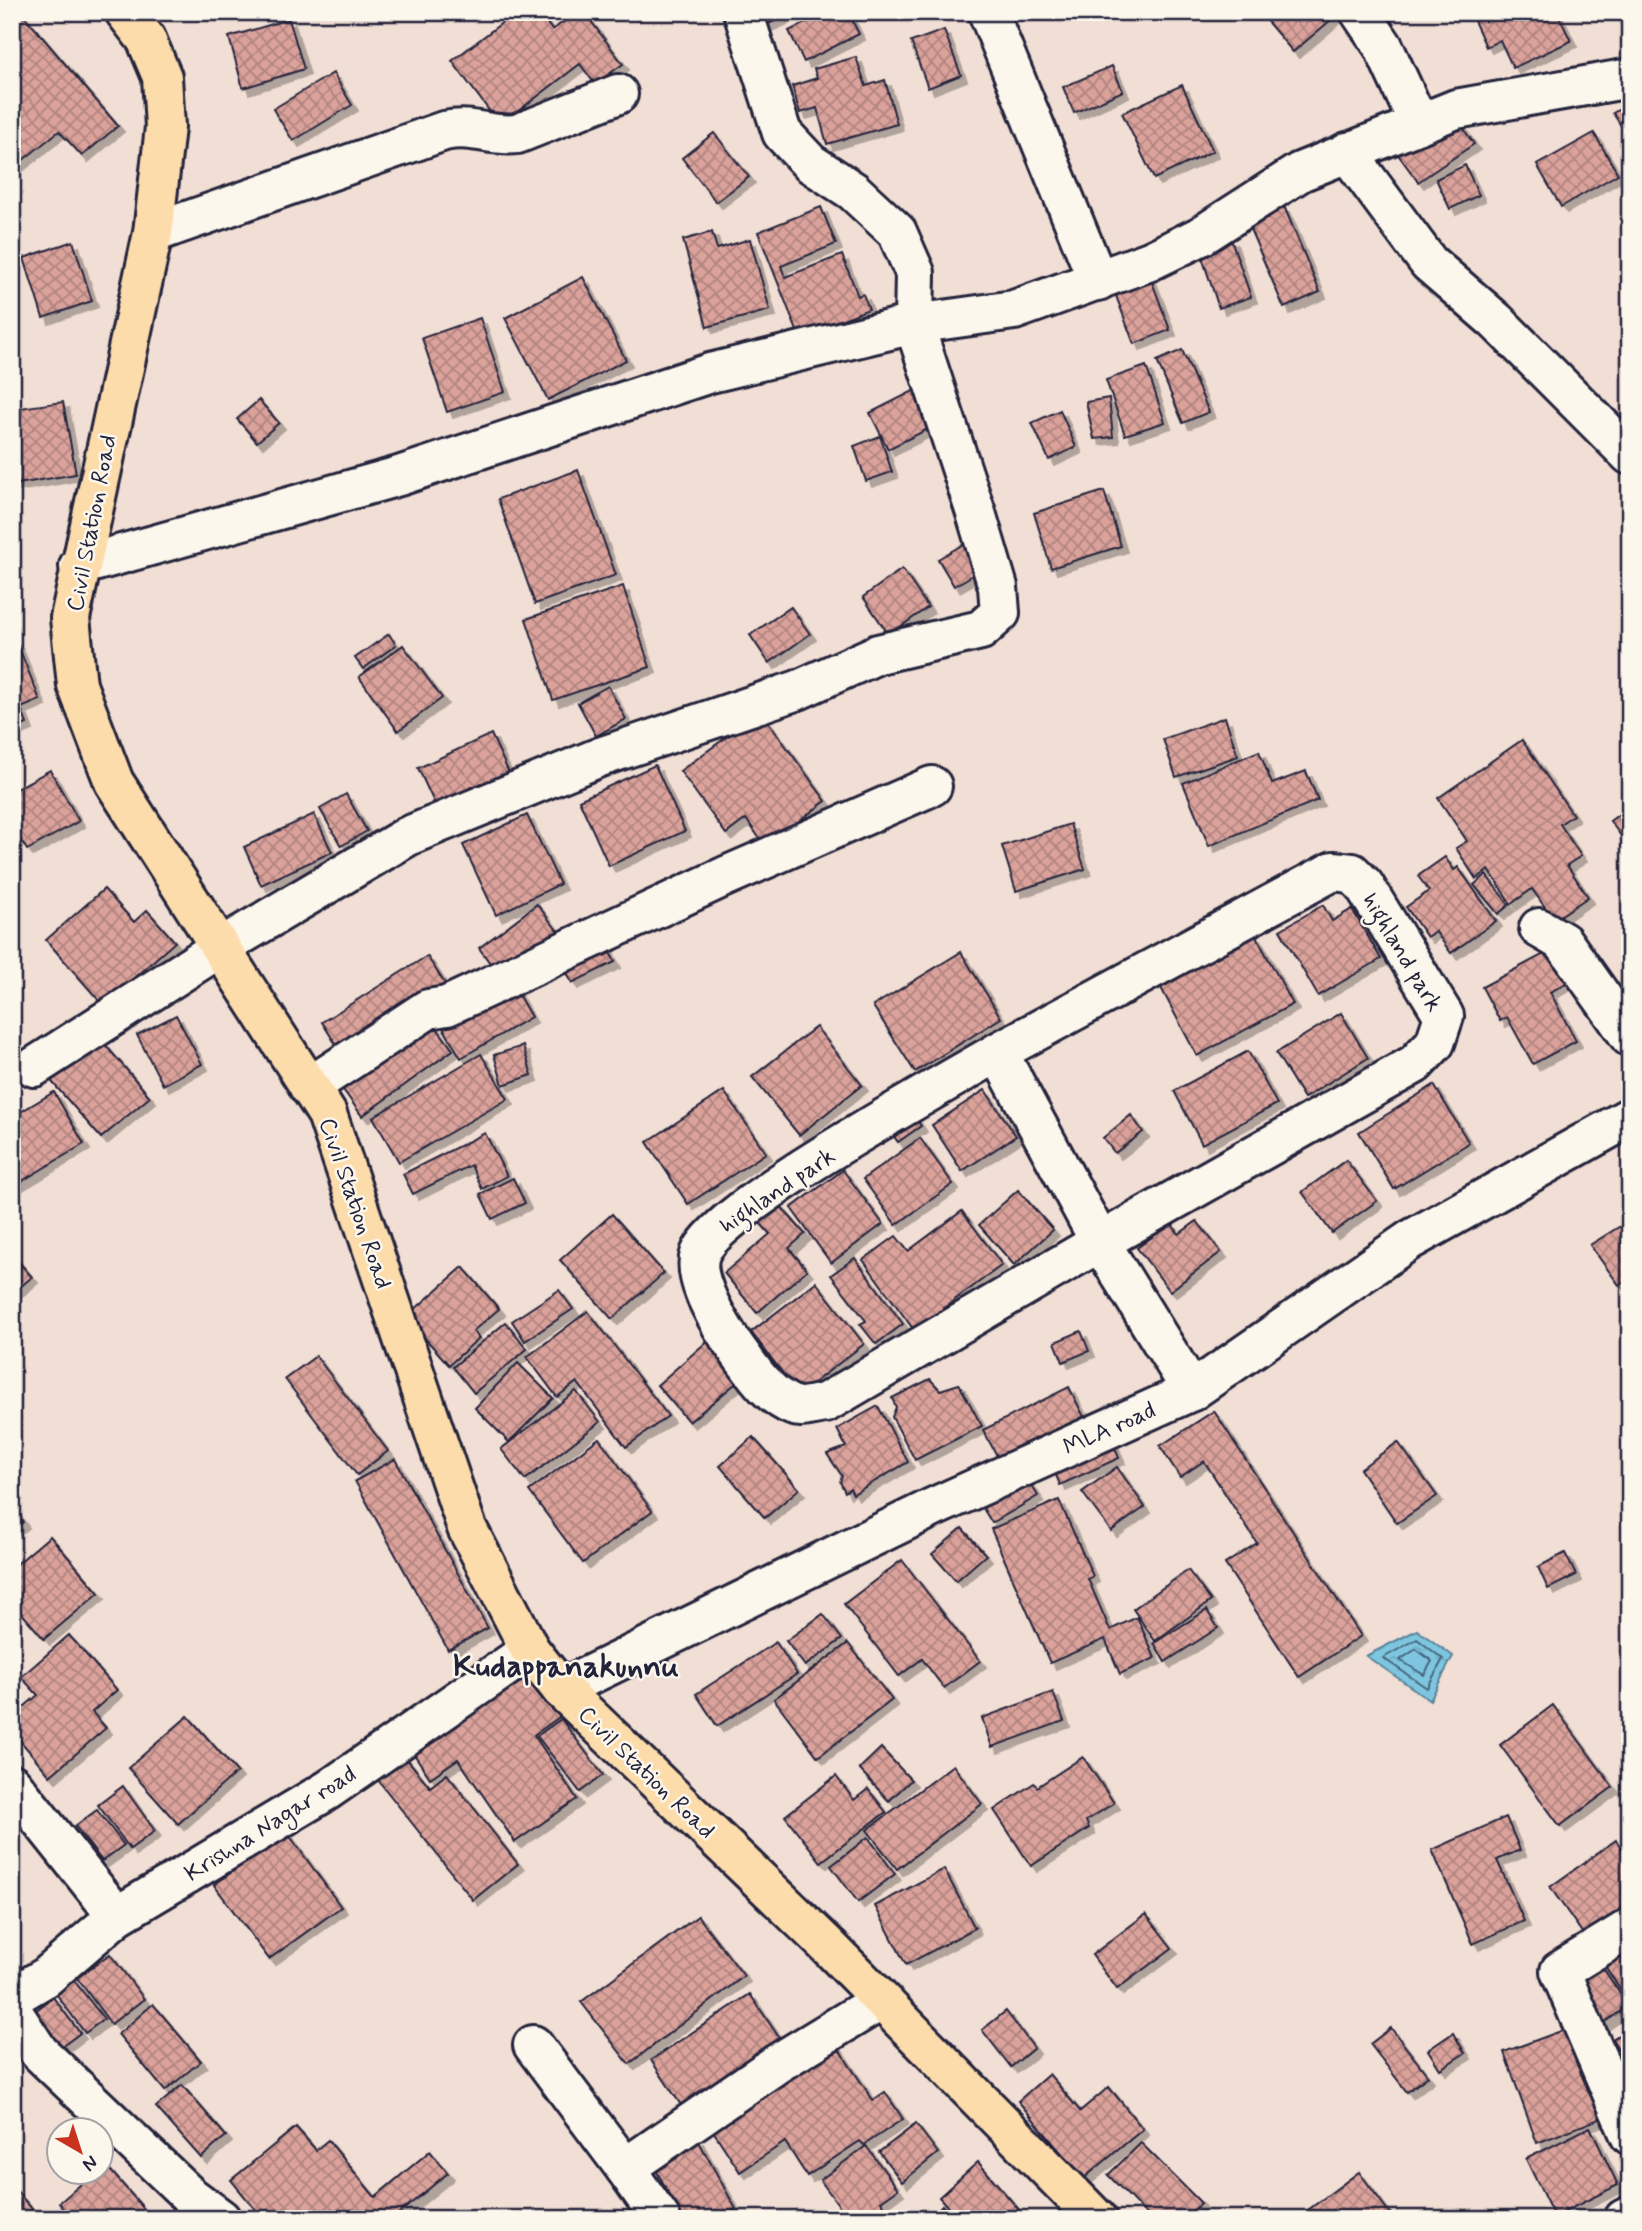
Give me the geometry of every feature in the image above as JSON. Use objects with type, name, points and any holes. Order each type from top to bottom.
[{"type":"main road","name":"Civil Station Road","points":[[131,14],[146,39],[162,77],[165,127],[153,233],[79,566],[70,618],[77,685],[114,782],[327,1114],[467,1528],[530,1650],[561,1689],[829,1947],[1097,2219]]},
{"type":"street","points":[[34,1067],[221,947],[408,836],[600,757],[798,690],[878,654],[981,629],[1000,614],[998,587],[914,324],[915,273],[897,232],[853,191],[810,163],[782,133],[743,12]]},
{"type":"street","points":[[988,12],[1098,281]]},
{"type":"street","points":[[1360,12],[1383,46],[1419,124]]},
{"type":"street","points":[[79,566],[399,476],[710,373],[914,324],[1014,310],[1150,261],[1200,236],[1300,172],[1456,109],[1630,78]]},
{"type":"street","points":[[153,233],[444,131],[472,127],[506,135],[517,134],[618,94]]},
{"type":"street","points":[[1348,152],[1429,263],[1496,321],[1630,455]]},
{"type":"street","points":[[309,1087],[428,1009],[447,1006],[690,892],[932,786]]},
{"type":"street","name":"highland park","points":[[1333,871],[1352,873],[1364,885],[1444,1016],[1435,1043],[1415,1064],[1100,1242],[825,1403],[796,1407],[767,1389],[725,1333],[705,1297],[699,1256],[712,1234],[760,1196],[998,1052],[1333,871]]},
{"type":"street","points":[[1539,928],[1563,942],[1630,1037]]},
{"type":"street","points":[[998,1052],[1100,1242],[1192,1391]]},
{"type":"street","name":"MLA road","points":[[561,1689],[934,1507],[1192,1391],[1410,1240],[1630,1117]]},
{"type":"street","name":"Krishna Nagar road","points":[[12,1997],[46,1977],[117,1916],[328,1790],[530,1650]]},
{"type":"street","points":[[12,1784],[117,1916]]},
{"type":"street","points":[[1630,1928],[1560,1971],[1630,2135]]},
{"type":"street","points":[[625,2168],[778,2063],[880,2001]]},
{"type":"street","points":[[12,2011],[39,2052],[179,2208],[221,2219]]},
{"type":"street","points":[[533,2045],[662,2219]]},
{"type":"street","points":[[1624,2219],[1630,2216]]},
{"type":"water","points":[[1417,1630],[1453,1656],[1430,1700],[1366,1656]]},
{"type":"building","points":[[12,12],[21,12],[118,126],[82,156],[59,131],[12,169]]},
{"type":"building","points":[[516,12],[539,12],[552,30],[577,12],[584,12],[623,64],[595,84],[580,64],[500,125],[452,61]]},
{"type":"building","points":[[761,12],[795,12],[766,25]]},
{"type":"building","points":[[827,12],[848,12],[859,34],[804,62],[789,31]]},
{"type":"building","points":[[1259,12],[1336,12],[1338,14],[1293,52]]},
{"type":"building","points":[[1470,12],[1557,12],[1571,41],[1513,68],[1500,40],[1486,47]]},
{"type":"building","points":[[289,19],[304,69],[243,88],[229,37]]},
{"type":"building","points":[[944,30],[961,75],[928,88],[911,42]]},
{"type":"building","points":[[856,57],[866,86],[885,80],[897,124],[827,144],[817,108],[800,113],[792,86],[817,78],[814,69]]},
{"type":"building","points":[[1112,66],[1123,91],[1074,113],[1063,87]]},
{"type":"building","points":[[333,73],[352,105],[293,141],[273,109]]},
{"type":"building","points":[[1182,85],[1213,151],[1154,179],[1122,113]]},
{"type":"building","points":[[1630,103],[1630,140],[1613,113]]},
{"type":"building","points":[[1454,115],[1474,144],[1418,182],[1397,153]]},
{"type":"building","points":[[714,133],[749,177],[716,202],[682,158]]},
{"type":"building","points":[[1594,133],[1618,174],[1561,207],[1537,165]]},
{"type":"building","points":[[1465,165],[1479,195],[1450,209],[1436,179]]},
{"type":"building","points":[[1284,206],[1320,292],[1284,308],[1247,222]]},
{"type":"building","points":[[821,207],[836,244],[781,266],[785,277],[842,255],[858,296],[863,294],[869,309],[799,336],[758,232]]},
{"type":"building","points":[[712,232],[717,249],[750,239],[770,310],[707,327],[683,240]]},
{"type":"building","points":[[1231,239],[1251,297],[1219,308],[1200,251]]},
{"type":"building","points":[[73,241],[92,301],[43,318],[24,258]]},
{"type":"building","points":[[1148,271],[1170,330],[1134,344],[1112,285]]},
{"type":"building","points":[[583,277],[626,360],[548,400],[505,318]]},
{"type":"building","points":[[480,318],[505,392],[447,412],[422,338]]},
{"type":"building","points":[[1182,350],[1209,412],[1183,423],[1157,361]]},
{"type":"building","points":[[1146,366],[1165,422],[1125,435],[1106,380]]},
{"type":"building","points":[[917,389],[934,426],[888,449],[870,413]]},
{"type":"building","points":[[1109,398],[1113,437],[1094,439],[1086,402]]},
{"type":"building","points":[[259,400],[279,423],[257,442],[237,419]]},
{"type":"building","points":[[63,402],[76,474],[12,485],[12,409]]},
{"type":"building","points":[[1060,410],[1076,447],[1049,460],[1032,423]]},
{"type":"building","points":[[880,436],[892,472],[866,481],[854,446]]},
{"type":"building","points":[[578,470],[616,575],[535,604],[498,499]]},
{"type":"building","points":[[1104,491],[1121,546],[1051,568],[1034,513]]},
{"type":"building","points":[[969,541],[985,568],[954,586],[938,559]]},
{"type":"building","points":[[902,569],[928,607],[889,635],[863,597]]},
{"type":"building","points":[[623,586],[650,667],[553,700],[526,619]]},
{"type":"building","points":[[791,607],[810,634],[769,663],[750,635]]},
{"type":"building","points":[[389,634],[396,645],[363,669],[355,658]]},
{"type":"building","points":[[17,643],[40,700],[21,708],[27,724],[12,730],[12,645]]},
{"type":"building","points":[[403,645],[442,698],[398,731],[359,677]]},
{"type":"building","points":[[608,686],[626,719],[596,736],[578,703]]},
{"type":"building","points":[[761,712],[826,801],[765,846],[746,819],[726,834],[680,771]]},
{"type":"building","points":[[1225,717],[1238,756],[1176,777],[1163,739]]},
{"type":"building","points":[[491,734],[510,775],[437,809],[418,768]]},
{"type":"building","points":[[1522,740],[1573,815],[1560,824],[1581,856],[1567,865],[1588,897],[1554,920],[1532,889],[1511,904],[1489,870],[1476,879],[1456,848],[1467,841],[1438,798]]},
{"type":"building","points":[[1259,751],[1272,784],[1306,771],[1318,800],[1209,846],[1183,783]]},
{"type":"building","points":[[655,765],[685,831],[609,866],[579,800]]},
{"type":"building","points":[[50,770],[79,821],[27,850],[12,825],[12,791]]},
{"type":"building","points":[[346,794],[367,831],[341,846],[320,809]]},
{"type":"building","points":[[1630,806],[1630,848],[1610,821]]},
{"type":"building","points":[[314,814],[332,852],[261,885],[244,847]]},
{"type":"building","points":[[527,815],[560,884],[496,915],[463,845]]},
{"type":"building","points":[[1070,824],[1085,869],[1016,891],[1002,846]]},
{"type":"building","points":[[1445,857],[1454,870],[1458,867],[1496,921],[1451,953],[1435,931],[1427,937],[1406,907],[1429,891],[1418,876]]},
{"type":"building","points":[[1486,875],[1509,905],[1498,914],[1474,885]]},
{"type":"building","points":[[104,889],[134,922],[147,910],[175,942],[103,1005],[46,940]]},
{"type":"building","points":[[537,904],[560,934],[501,978],[479,948]]},
{"type":"building","points":[[1323,905],[1332,921],[1352,909],[1381,959],[1318,996],[1280,930]]},
{"type":"building","points":[[1255,934],[1293,1004],[1197,1056],[1160,986]]},
{"type":"building","points":[[602,937],[615,962],[572,983],[560,959]]},
{"type":"building","points":[[1559,946],[1576,978],[1550,992],[1576,1041],[1533,1064],[1507,1017],[1500,1021],[1482,987]]},
{"type":"building","points":[[961,952],[1001,1018],[915,1072],[873,1006]]},
{"type":"building","points":[[427,956],[451,993],[345,1059],[322,1022]]},
{"type":"building","points":[[508,977],[531,1017],[461,1058],[438,1019]]},
{"type":"building","points":[[425,1012],[453,1050],[362,1116],[334,1077]]},
{"type":"building","points":[[1341,1013],[1368,1058],[1304,1098],[1276,1053]]},
{"type":"building","points":[[176,1015],[202,1064],[163,1085],[137,1035]]},
{"type":"building","points":[[816,1027],[862,1085],[799,1135],[752,1077]]},
{"type":"building","points":[[95,1033],[150,1097],[101,1138],[46,1075]]},
{"type":"building","points":[[523,1046],[532,1075],[503,1085],[494,1055]]},
{"type":"building","points":[[1248,1051],[1277,1104],[1202,1144],[1174,1091]]},
{"type":"building","points":[[481,1054],[508,1099],[399,1162],[373,1117]]},
{"type":"building","points":[[1434,1085],[1469,1143],[1394,1189],[1359,1132]]},
{"type":"building","points":[[985,1090],[1016,1136],[962,1171],[932,1125]]},
{"type":"building","points":[[724,1091],[766,1153],[688,1204],[647,1142]]},
{"type":"building","points":[[54,1092],[84,1144],[12,1187],[12,1117]]},
{"type":"building","points":[[909,1108],[921,1126],[898,1142],[885,1124]]},
{"type":"building","points":[[1131,1115],[1143,1132],[1115,1153],[1103,1138]]},
{"type":"building","points":[[485,1133],[507,1176],[482,1189],[471,1165],[413,1194],[403,1174]]},
{"type":"building","points":[[920,1138],[953,1184],[896,1225],[863,1179]]},
{"type":"building","points":[[1346,1160],[1377,1201],[1332,1233],[1302,1192]]},
{"type":"building","points":[[843,1170],[883,1224],[831,1263],[791,1208]]},
{"type":"building","points":[[513,1178],[525,1203],[492,1219],[480,1194]]},
{"type":"building","points":[[1018,1190],[1053,1230],[1014,1265],[979,1225]]},
{"type":"building","points":[[770,1194],[805,1234],[789,1248],[807,1270],[757,1313],[724,1273],[770,1234],[750,1212]]},
{"type":"building","points":[[962,1211],[1002,1265],[914,1330],[863,1260],[896,1236],[908,1251]]},
{"type":"building","points":[[612,1214],[664,1273],[612,1319],[560,1260]]},
{"type":"building","points":[[1630,1220],[1630,1278],[1619,1285],[1590,1245]]},
{"type":"building","points":[[1197,1221],[1221,1252],[1170,1291],[1137,1248],[1171,1223],[1179,1234]]},
{"type":"building","points":[[12,1254],[32,1277],[12,1294]]},
{"type":"building","points":[[855,1258],[903,1324],[876,1344],[860,1324],[866,1321],[831,1275]]},
{"type":"building","points":[[463,1267],[499,1309],[473,1331],[479,1338],[449,1365],[406,1317]]},
{"type":"building","points":[[816,1282],[864,1344],[799,1394],[751,1332]]},
{"type":"building","points":[[559,1290],[573,1309],[525,1341],[512,1321]]},
{"type":"building","points":[[588,1311],[668,1416],[626,1447],[577,1382],[557,1397],[527,1357]]},
{"type":"building","points":[[506,1322],[527,1349],[474,1393],[453,1367]]},
{"type":"building","points":[[1081,1331],[1089,1351],[1063,1362],[1055,1342]]},
{"type":"building","points":[[710,1339],[742,1378],[689,1422],[657,1385]]},
{"type":"building","points":[[316,1356],[388,1451],[357,1475],[285,1379]]},
{"type":"building","points":[[518,1363],[553,1398],[509,1442],[475,1408]]},
{"type":"building","points":[[930,1379],[940,1390],[959,1384],[982,1426],[915,1460],[892,1417],[896,1407],[892,1398]]},
{"type":"building","points":[[1069,1387],[1086,1421],[1002,1465],[983,1430]]},
{"type":"building","points":[[576,1391],[600,1422],[525,1480],[501,1449]]},
{"type":"building","points":[[878,1406],[908,1462],[853,1494],[850,1488],[845,1492],[840,1482],[842,1476],[827,1454],[846,1447],[837,1429]]},
{"type":"building","points":[[1214,1411],[1361,1636],[1299,1677],[1225,1564],[1257,1543],[1204,1461],[1180,1477],[1160,1446]]},
{"type":"building","points":[[1110,1435],[1119,1458],[1060,1485],[1051,1463]]},
{"type":"building","points":[[753,1437],[799,1489],[765,1518],[720,1466]]},
{"type":"building","points":[[599,1438],[652,1511],[583,1563],[529,1491]]},
{"type":"building","points":[[1398,1442],[1437,1496],[1397,1523],[1360,1469]]},
{"type":"building","points":[[395,1459],[488,1628],[448,1650],[355,1481]]},
{"type":"building","points":[[1117,1467],[1145,1507],[1111,1531],[1082,1492]]},
{"type":"building","points":[[1027,1478],[1038,1496],[992,1523],[981,1505]]},
{"type":"building","points":[[1059,1500],[1093,1576],[1088,1579],[1110,1630],[1137,1617],[1155,1658],[1120,1674],[1105,1639],[1050,1663],[991,1529]]},
{"type":"building","points":[[12,1506],[23,1522],[12,1530]]},
{"type":"building","points":[[962,1528],[986,1555],[956,1581],[932,1554]]},
{"type":"building","points":[[50,1536],[99,1593],[44,1639],[12,1602],[12,1568]]},
{"type":"building","points":[[1565,1553],[1576,1575],[1548,1589],[1538,1567]]},
{"type":"building","points":[[902,1560],[980,1661],[944,1688],[922,1659],[899,1676],[844,1604]]},
{"type":"building","points":[[1188,1570],[1211,1601],[1155,1641],[1133,1609]]},
{"type":"building","points":[[1207,1610],[1218,1628],[1165,1662],[1154,1643]]},
{"type":"building","points":[[823,1614],[842,1639],[805,1666],[786,1641]]},
{"type":"building","points":[[69,1635],[117,1690],[92,1712],[106,1728],[50,1776],[12,1731],[12,1717],[38,1695],[21,1677]]},
{"type":"building","points":[[776,1642],[797,1674],[717,1726],[696,1694]]},
{"type":"building","points":[[848,1643],[892,1700],[818,1757],[774,1699]]},
{"type":"building","points":[[534,1673],[562,1715],[534,1735],[577,1799],[515,1842],[458,1759],[430,1778],[414,1754]]},
{"type":"building","points":[[1053,1692],[1064,1721],[992,1747],[982,1718]]},
{"type":"building","points":[[1553,1705],[1613,1787],[1560,1826],[1500,1745]]},
{"type":"building","points":[[188,1716],[237,1772],[178,1824],[128,1768]]},
{"type":"building","points":[[561,1719],[603,1775],[580,1792],[537,1736]]},
{"type":"building","points":[[881,1748],[911,1780],[889,1801],[859,1769]]},
{"type":"building","points":[[402,1753],[430,1787],[447,1774],[518,1864],[473,1900],[374,1775]]},
{"type":"building","points":[[1083,1757],[1114,1803],[1086,1821],[1089,1828],[1031,1866],[994,1810],[1034,1783],[1037,1787]]},
{"type":"building","points":[[953,1765],[982,1804],[897,1869],[867,1830]]},
{"type":"building","points":[[836,1776],[854,1800],[868,1789],[886,1812],[821,1862],[785,1816]]},
{"type":"building","points":[[123,1786],[155,1831],[130,1849],[98,1805]]},
{"type":"building","points":[[97,1810],[124,1845],[102,1861],[75,1826]]},
{"type":"building","points":[[1506,1817],[1520,1850],[1497,1860],[1524,1921],[1473,1944],[1432,1850]]},
{"type":"building","points":[[287,1832],[341,1907],[269,1959],[214,1885]]},
{"type":"building","points":[[868,1837],[895,1874],[858,1902],[831,1866]]},
{"type":"building","points":[[1616,1840],[1630,1861],[1630,1922],[1593,1948],[1550,1887]]},
{"type":"building","points":[[944,1869],[975,1928],[906,1965],[875,1906]]},
{"type":"building","points":[[1146,1914],[1172,1948],[1117,1989],[1092,1955]]},
{"type":"building","points":[[698,1916],[744,1976],[629,2064],[581,2002]]},
{"type":"building","points":[[1630,1934],[1630,2005],[1598,1955]]},
{"type":"building","points":[[110,1954],[144,1999],[111,2024],[77,1978]]},
{"type":"building","points":[[1599,1962],[1628,2006],[1602,2024],[1572,1980]]},
{"type":"building","points":[[72,1978],[104,2019],[85,2033],[54,1991]]},
{"type":"building","points":[[750,1994],[784,2045],[685,2111],[651,2060]]},
{"type":"building","points":[[53,1997],[80,2033],[56,2051],[29,2016]]},
{"type":"building","points":[[153,2004],[201,2061],[165,2091],[118,2034]]},
{"type":"building","points":[[1006,2011],[1034,2048],[1011,2067],[982,2030]]},
{"type":"building","points":[[1391,2028],[1428,2076],[1407,2092],[1370,2044]]},
{"type":"building","points":[[1569,2028],[1602,2118],[1537,2143],[1504,2052]]},
{"type":"building","points":[[1630,2028],[1630,2067],[1612,2039]]},
{"type":"building","points":[[1453,2033],[1465,2053],[1440,2069],[1428,2050]]},
{"type":"building","points":[[834,2042],[873,2100],[885,2092],[903,2119],[864,2145],[860,2141],[807,2176],[785,2142],[740,2172],[710,2126]]},
{"type":"building","points":[[1049,2074],[1080,2111],[1109,2087],[1143,2129],[1083,2179],[1018,2101]]},
{"type":"building","points":[[182,2085],[226,2136],[201,2158],[156,2107]]},
{"type":"building","points":[[916,2124],[938,2153],[902,2182],[879,2152]]},
{"type":"building","points":[[296,2127],[316,2150],[328,2140],[375,2197],[430,2151],[448,2173],[392,2219],[263,2219],[231,2180]]},
{"type":"building","points":[[1590,2127],[1618,2185],[1554,2217],[1526,2159]]},
{"type":"building","points":[[697,2138],[736,2209],[717,2219],[683,2219],[652,2163]]},
{"type":"building","points":[[1141,2143],[1201,2203],[1185,2219],[1151,2219],[1108,2175]]},
{"type":"building","points":[[866,2146],[898,2189],[881,2201],[894,2219],[849,2219],[820,2180]]},
{"type":"building","points":[[978,2162],[1027,2219],[958,2219],[939,2197]]},
{"type":"building","points":[[1359,2172],[1394,2219],[1296,2219]]},
{"type":"building","points":[[116,2177],[151,2217],[72,2219],[59,2203],[79,2186],[116,2186]]},
{"type":"building","points":[[12,2186],[41,2219],[12,2219]]},
{"type":"building","points":[[942,2205],[956,2219],[929,2219]]},
{"type":"district","name":"Kudappanakunnu","points":[[566,1665]]}]
